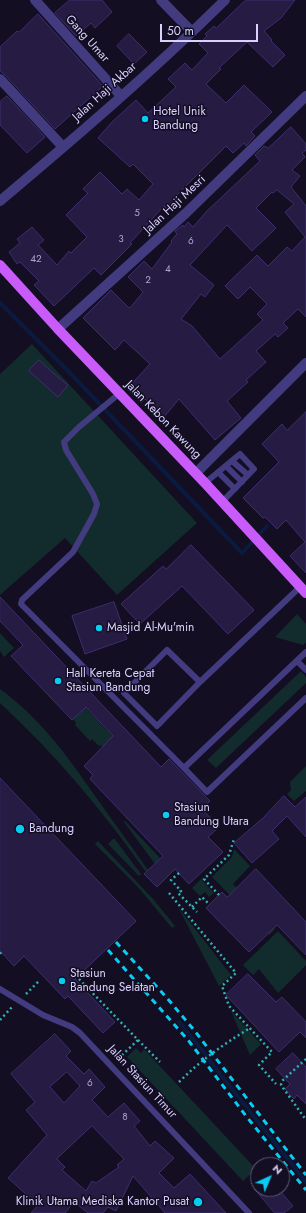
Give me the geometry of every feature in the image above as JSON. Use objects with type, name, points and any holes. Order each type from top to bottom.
[{"type":"main road","name":"Jalan Kebon Kawung","points":[[0,266],[196,473],[303,590]]},
{"type":"street","name":"Gang Umar","points":[[35,0],[121,96]]},
{"type":"street","points":[[161,0],[192,32]]},
{"type":"street","name":"Jalan Haji Akbar","points":[[0,201],[121,96],[225,0]]},
{"type":"street","points":[[0,79],[62,147]]},
{"type":"street","name":"Jalan Haji Mesri","points":[[58,329],[186,212],[306,96]]},
{"type":"street","points":[[196,473],[306,363]]},
{"type":"lane","points":[[120,393],[79,426],[64,442],[66,450],[93,494],[97,504],[94,514],[73,552],[22,600],[21,604],[207,792],[306,698]]},
{"type":"lane","points":[[205,483],[240,454],[254,469],[222,502]]},
{"type":"lane","points":[[232,461],[248,476]]},
{"type":"lane","points":[[226,466],[242,482]]},
{"type":"lane","points":[[218,472],[235,489]]},
{"type":"lane","points":[[200,682],[168,650],[124,693],[157,726],[200,682],[303,590]]},
{"type":"lane","points":[[184,768],[306,652]]},
{"type":"lane","points":[[297,661],[306,670]]},
{"type":"lane","name":"Jalan Stasiun Timur","points":[[0,989],[43,1015],[80,1033],[250,1213]]},
{"type":"path","points":[[219,895],[204,879],[229,855],[234,839]]},
{"type":"path","points":[[178,873],[171,880],[181,891],[178,893],[197,912]]},
{"type":"path","points":[[169,893],[236,973],[222,986],[229,1006],[272,1052],[259,1065],[276,1084]]},
{"type":"path","points":[[192,907],[202,897],[209,904]]},
{"type":"path","points":[[79,979],[160,1062]]},
{"type":"path","points":[[0,1020],[40,980]]},
{"type":"path","points":[[180,1082],[203,1059],[250,1028]]},
{"type":"path","points":[[120,1057],[138,1040]]},
{"type":"path","points":[[306,1059],[282,1081],[281,1085],[306,1120]]},
{"type":"green space","points":[[32,344],[197,523],[117,595],[65,538],[0,595],[0,374]]},
{"type":"green space","points":[[297,614],[306,624],[306,643],[303,645],[275,637]]},
{"type":"green space","points":[[0,633],[14,648],[4,657],[0,651]]},
{"type":"green space","points":[[301,671],[306,677],[306,683],[216,768],[207,760]]},
{"type":"green space","points":[[0,689],[27,712],[62,750],[148,870],[146,872],[113,827],[78,784],[40,742],[0,703]]},
{"type":"green space","points":[[85,707],[124,749],[114,759],[101,745],[99,746],[92,739],[90,741],[75,725],[76,723],[73,719]]},
{"type":"green space","points":[[306,766],[306,791],[294,801],[287,794],[291,790],[290,782]]},
{"type":"green space","points":[[125,821],[160,858],[155,864],[124,822]]},
{"type":"green space","points":[[114,838],[141,874],[139,876],[108,844]]},
{"type":"green space","points":[[98,841],[154,900],[175,926],[172,928],[137,886],[95,844]]},
{"type":"green space","points":[[234,849],[250,866],[233,884],[275,929],[269,935],[212,877],[232,857]]},
{"type":"green space","points":[[201,879],[214,893],[209,897],[205,892],[200,896],[192,888]]},
{"type":"green space","points":[[178,907],[231,975],[219,986]]},
{"type":"green space","points":[[278,931],[306,961],[306,965],[278,993],[259,969],[253,975],[243,965]]},
{"type":"green space","points":[[231,1011],[261,1044],[250,1055]]},
{"type":"green space","points":[[136,1048],[141,1053],[144,1049],[250,1163],[250,1175],[243,1181],[127,1057]]},
{"type":"building","points":[[70,0],[102,0],[112,12],[95,28],[91,23],[76,36],[55,13]]},
{"type":"building","points":[[246,0],[295,0],[281,18],[264,31],[272,40],[271,41],[285,55],[273,67],[247,42],[219,68],[221,69],[206,84],[226,103],[244,85],[272,112],[251,132],[255,136],[246,146],[244,143],[233,153],[226,146],[175,197],[178,201],[169,211],[164,206],[130,243],[132,244],[101,275],[94,268],[54,306],[34,285],[39,281],[20,262],[17,264],[9,252],[20,243],[17,239],[32,227],[44,240],[38,245],[57,265],[69,251],[71,253],[87,237],[66,215],[88,193],[83,189],[100,172],[122,194],[127,189],[139,200],[153,184],[133,164],[130,167],[98,138],[112,122],[136,100],[148,113],[176,87],[168,79],[185,63],[192,70],[208,53],[199,44],[207,36],[205,34],[214,26],[216,28]]},
{"type":"building","points":[[38,14],[103,86],[55,129],[0,71],[0,47]]},
{"type":"building","points":[[129,34],[147,52],[134,64],[117,46]]},
{"type":"building","points":[[7,96],[45,137],[27,153],[0,125],[0,102]]},
{"type":"building","points":[[291,127],[306,144],[306,150],[302,153],[305,157],[292,170],[300,176],[291,187],[306,206],[306,317],[298,309],[283,323],[288,328],[278,337],[275,334],[256,351],[266,362],[246,380],[248,382],[227,401],[241,418],[215,440],[179,399],[164,417],[145,399],[141,403],[127,389],[150,364],[124,340],[115,350],[83,318],[111,290],[130,308],[143,292],[128,277],[144,261],[152,269],[177,234],[175,231],[183,225],[184,227],[188,222],[193,227],[207,211],[260,161],[255,155],[264,146],[268,148]],"holes":[[[277,190],[294,204],[285,212],[305,237],[292,251],[287,247],[268,266],[257,255],[225,286],[238,299],[250,287],[267,304],[257,314],[263,320],[220,359],[192,326],[181,319],[201,294],[205,297],[214,285],[190,265],[227,225],[252,251],[276,228],[256,208],[272,192],[273,193]]]},
{"type":"building","points":[[39,360],[68,385],[58,397],[29,371]]},
{"type":"building","points":[[306,412],[306,573],[290,556],[305,542],[286,520],[277,529],[265,517],[263,518],[243,498],[279,462],[262,444],[282,424],[287,430]]},
{"type":"building","points":[[191,545],[254,610],[228,634],[182,586],[140,624],[121,604],[163,566],[166,569]]},
{"type":"building","name":"Stasiun Bandung Utara","points":[[0,597],[161,767],[169,759],[210,801],[202,809],[219,827],[208,837],[223,852],[189,884],[175,869],[157,887],[144,874],[163,856],[90,779],[93,775],[84,766],[113,736],[86,707],[72,720],[11,656],[23,645],[0,621]]},
{"type":"building","name":"Masjid Al-Mu'min","points":[[114,602],[127,639],[85,654],[72,616]]},
{"type":"building","points":[[0,778],[136,921],[75,979],[115,1022],[103,1033],[68,996],[65,999],[24,956],[14,966],[0,951]]},
{"type":"building","points":[[284,796],[295,807],[306,797],[306,837],[287,816],[272,831],[279,839],[252,863],[234,843],[263,818]]},
{"type":"building","points":[[256,869],[306,922],[306,955],[277,925],[249,952],[206,908],[222,892],[227,897]]},
{"type":"building","points":[[248,974],[276,1002],[282,997],[306,1022],[306,1038],[300,1032],[279,1052],[226,995]]},
{"type":"building","points":[[55,1034],[71,1051],[66,1056],[84,1074],[89,1069],[105,1087],[92,1100],[108,1117],[124,1103],[140,1121],[134,1126],[150,1146],[155,1141],[174,1158],[159,1173],[174,1188],[190,1174],[226,1213],[165,1213],[133,1176],[116,1211],[108,1207],[103,1213],[88,1213],[74,1202],[65,1213],[31,1213],[38,1205],[8,1178],[47,1135],[26,1110],[35,1102],[11,1074]],"holes":[[[67,1072],[80,1086],[64,1103],[50,1087]],[[92,1126],[124,1159],[117,1165],[119,1167],[96,1183],[92,1181],[86,1191],[62,1170],[65,1167],[57,1159]]]},
{"type":"building","points":[[293,1053],[306,1067],[306,1104],[297,1095],[294,1099],[285,1089],[290,1084],[276,1069]]},
{"type":"building","points":[[262,1197],[285,1197],[293,1206],[284,1213],[275,1213]]},
{"type":"waterway","points":[[0,303],[69,372],[242,553],[267,526]]},
{"type":"waterway","points":[[179,1022],[206,1055]]},
{"type":"waterway","points":[[209,1060],[306,1182]]},
{"type":"railway","points":[[116,942],[194,1030],[306,1175]]},
{"type":"railway","points":[[108,950],[188,1040],[246,1116],[306,1190]]},
{"type":"place","name":"Hotel Unik Bandung","points":[[145,119]]},
{"type":"place","name":"Masjid Al-Mu'min","points":[[99,628]]},
{"type":"place","name":"Hall Kereta Cepat Stasiun Bandung","points":[[58,681]]},
{"type":"place","name":"Stasiun Bandung Utara","points":[[166,815]]},
{"type":"place","name":"Bandung","points":[[20,829]]},
{"type":"place","name":"Stasiun Bandung Selatan","points":[[62,981]]},
{"type":"place","name":"Klinik Utama Mediska Kantor Pusat","points":[[198,1202]]}]
